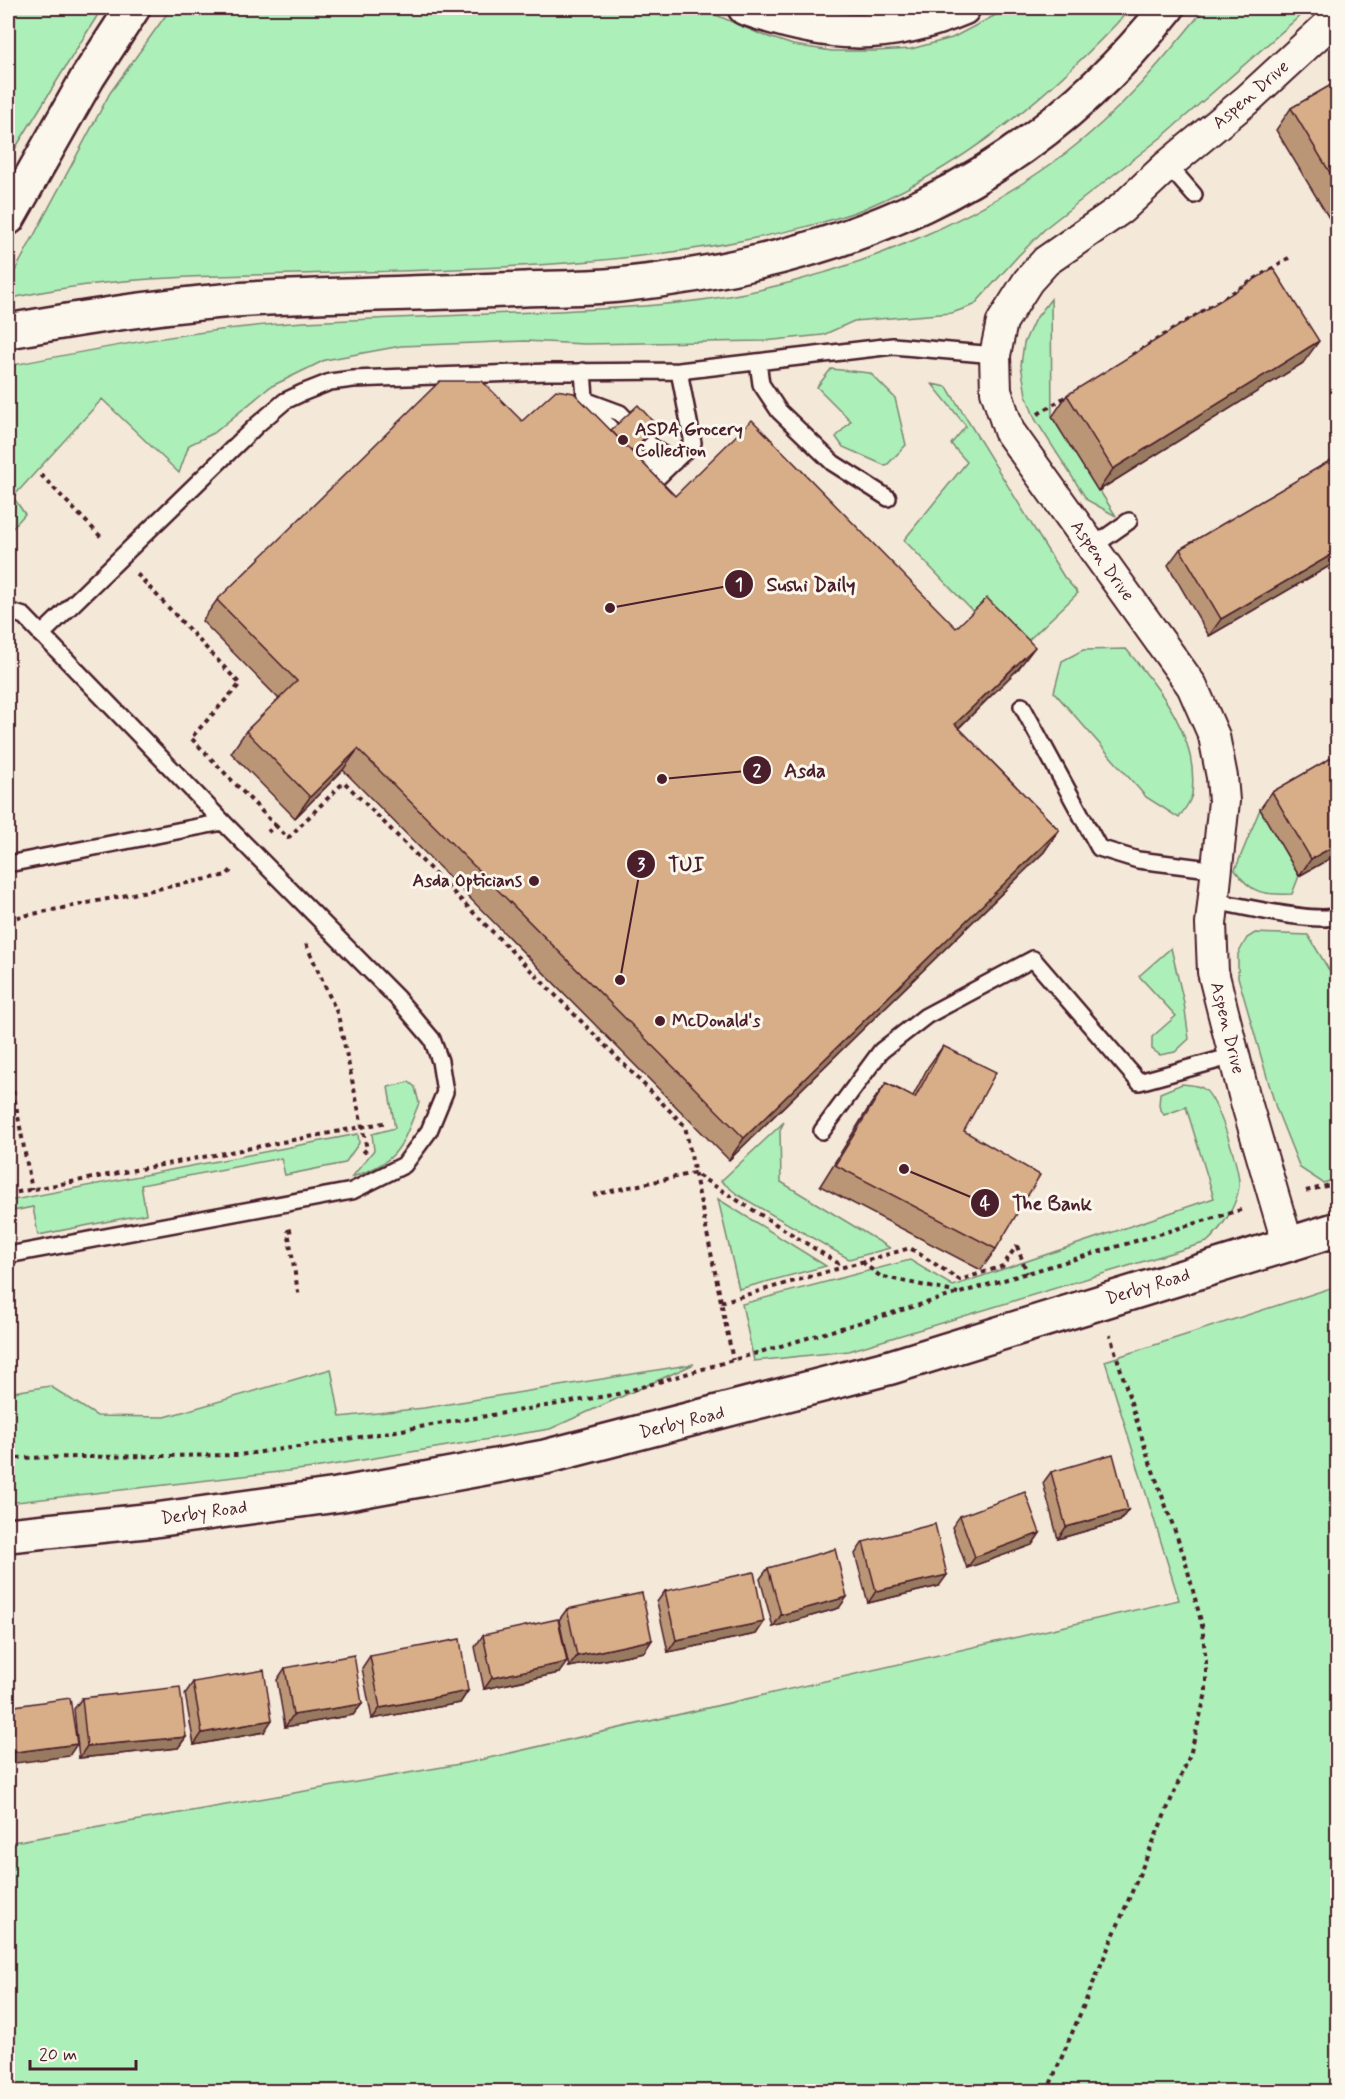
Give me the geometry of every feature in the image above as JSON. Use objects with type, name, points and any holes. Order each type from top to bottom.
[{"type":"main road","points":[[8,218],[88,77],[132,8]]},
{"type":"main road","points":[[745,8],[798,24],[845,32],[913,24],[936,19],[963,8]]},
{"type":"main road","points":[[8,331],[135,310],[266,298],[616,285],[687,276],[801,251],[876,227],[914,211],[976,179],[1056,122],[1133,51],[1167,8]]},
{"type":"main road","name":"Derby Road","points":[[8,1534],[155,1520],[303,1499],[545,1457],[891,1367],[1338,1229]]},
{"type":"street","name":"Aspen Drive","points":[[1288,1245],[1233,1056],[1213,972],[1210,948],[1223,810],[1222,777],[1214,736],[1199,698],[1009,431],[996,391],[995,355],[1002,322],[1028,281],[1046,261],[1121,209],[1168,165],[1248,99],[1338,16]]},
{"type":"lane","points":[[1168,165],[1194,195]]},
{"type":"lane","points":[[41,635],[258,424],[285,401],[330,382],[353,379],[583,371],[679,371],[893,346],[995,355]]},
{"type":"lane","points":[[758,362],[761,384],[779,411],[833,463],[888,498]]},
{"type":"lane","points":[[583,371],[587,425],[595,443]]},
{"type":"lane","points":[[624,474],[656,479],[693,443],[679,371]]},
{"type":"lane","points":[[585,400],[620,413],[654,449],[674,462]]},
{"type":"lane","points":[[1092,547],[1129,521]]},
{"type":"lane","points":[[8,611],[24,616],[397,998],[432,1039],[444,1076],[445,1092],[429,1131],[404,1165],[352,1191],[8,1255]]},
{"type":"lane","points":[[1022,706],[1099,848],[1138,860],[1218,870]]},
{"type":"lane","points":[[8,864],[223,822]]},
{"type":"lane","points":[[1214,902],[1295,915],[1331,918],[1338,916]]},
{"type":"lane","points":[[822,1131],[881,1051],[926,1016],[1033,959],[1139,1082],[1233,1056]]},
{"type":"path","points":[[1130,356],[1292,256]]},
{"type":"path","points":[[1009,431],[1080,387]]},
{"type":"path","points":[[41,475],[240,684],[191,738],[275,825],[288,838],[344,782],[685,1126],[733,1360]]},
{"type":"path","points":[[8,919],[227,875],[275,825]]},
{"type":"path","points":[[325,926],[305,945],[319,970],[338,1015],[367,1149],[355,1162]]},
{"type":"path","points":[[8,1064],[32,1190]]},
{"type":"path","points":[[8,1194],[388,1122]]},
{"type":"path","points":[[592,1195],[694,1173],[844,1267]]},
{"type":"path","points":[[8,1458],[239,1455],[618,1395],[958,1293],[1338,1183]]},
{"type":"path","points":[[299,1298],[288,1231],[308,1227],[302,1200]]},
{"type":"path","points":[[721,1302],[910,1248],[960,1280],[1003,1266],[1017,1245],[1027,1273]]},
{"type":"path","points":[[862,1262],[880,1276],[958,1293]]},
{"type":"path","points":[[1047,2091],[1190,1755],[1206,1693],[1202,1625],[1184,1556],[1148,1457],[1110,1335],[1119,1332]]},
{"type":"green space","points":[[8,8],[102,8],[8,160]]},
{"type":"green space","points":[[171,8],[700,8],[760,34],[793,45],[832,51],[875,51],[911,49],[952,38],[1009,8],[1131,8],[1041,96],[974,148],[938,171],[863,209],[802,228],[740,241],[630,257],[463,269],[150,279],[79,286],[8,299],[8,284],[110,93]]},
{"type":"green space","points":[[1205,8],[1309,8],[1163,136],[1048,226],[974,305],[952,313],[854,321],[823,335],[764,341],[584,344],[525,341],[401,346],[325,360],[270,387],[214,433],[189,445],[179,473],[102,399],[13,497],[25,514],[8,533],[8,366],[155,339],[267,325],[581,310],[675,303],[745,293],[830,271],[872,257],[954,222],[1031,178],[1066,153],[1104,121],[1157,66]]},
{"type":"green space","points":[[1051,299],[1052,417],[1116,516],[1087,500],[1035,419],[1026,395],[1021,365],[1024,343],[1034,321]]},
{"type":"green space","points":[[831,369],[870,373],[895,398],[906,445],[886,466],[843,447],[836,437],[851,421],[817,387]]},
{"type":"green space","points":[[932,384],[947,387],[1064,577],[1078,593],[1014,654],[904,540],[967,462],[951,444],[966,426]]},
{"type":"green space","points":[[1126,649],[1164,698],[1183,733],[1193,773],[1192,794],[1179,818],[1146,797],[1054,692],[1062,661],[1083,650]]},
{"type":"green space","points":[[1260,809],[1299,876],[1292,894],[1259,891],[1247,884],[1235,870]]},
{"type":"green space","points":[[1255,933],[1308,935],[1329,970],[1337,965],[1337,1179],[1323,1183],[1300,1168],[1276,1108],[1238,977],[1238,954],[1247,938]]},
{"type":"green space","points":[[1171,948],[1184,1003],[1189,1039],[1175,1052],[1160,1055],[1152,1049],[1152,1037],[1176,1016],[1139,976]]},
{"type":"green space","points":[[409,1082],[415,1087],[419,1103],[403,1142],[390,1158],[380,1165],[352,1177],[374,1150],[372,1134],[395,1128],[388,1087]]},
{"type":"green space","points":[[1182,1084],[1202,1088],[1210,1095],[1228,1135],[1239,1178],[1237,1195],[1231,1210],[1207,1242],[849,1351],[754,1361],[742,1304],[910,1260],[953,1286],[1214,1198],[1186,1107],[1164,1115],[1159,1106],[1160,1093]]},
{"type":"green space","points":[[784,1122],[780,1130],[781,1182],[890,1248],[849,1259],[738,1195],[721,1181]]},
{"type":"green space","points":[[358,1134],[359,1143],[345,1163],[285,1175],[281,1158],[141,1185],[146,1214],[38,1235],[33,1207],[8,1212],[8,1201]]},
{"type":"green space","points":[[718,1199],[826,1266],[739,1289]]},
{"type":"green space","points":[[1337,1286],[1337,2091],[8,2091],[8,1843],[471,1762],[1179,1600],[1105,1361]]},
{"type":"green space","points":[[694,1364],[550,1429],[314,1468],[8,1503],[8,1393],[50,1386],[97,1416],[165,1417],[331,1369],[340,1417],[424,1408]]},
{"type":"building","points":[[1338,81],[1338,186],[1291,108]]},
{"type":"building","points":[[1273,268],[1319,341],[1113,469],[1067,395]]},
{"type":"building","points":[[440,381],[482,381],[522,421],[556,390],[574,393],[675,496],[752,420],[956,628],[987,598],[1035,647],[955,724],[1059,830],[744,1138],[358,749],[310,797],[246,731],[297,681],[217,600]]},
{"type":"building","points":[[638,405],[657,426],[631,451],[611,430]]},
{"type":"building","points":[[1338,456],[1338,551],[1221,619],[1180,549]]},
{"type":"building","points":[[1338,754],[1338,844],[1311,859],[1272,792]]},
{"type":"building","points":[[943,1046],[996,1072],[964,1131],[1040,1175],[996,1249],[835,1165],[886,1083],[915,1098]]},
{"type":"building","points":[[1113,1454],[1128,1510],[1066,1527],[1051,1472]]},
{"type":"building","points":[[1025,1492],[1040,1533],[975,1557],[960,1516]]},
{"type":"building","points":[[935,1524],[947,1575],[876,1591],[863,1542]]},
{"type":"building","points":[[835,1549],[847,1597],[781,1615],[768,1568]]},
{"type":"building","points":[[754,1572],[764,1622],[676,1640],[665,1591]]},
{"type":"building","points":[[642,1593],[652,1640],[577,1656],[567,1609]]},
{"type":"building","points":[[558,1619],[567,1662],[492,1678],[483,1635]]},
{"type":"building","points":[[460,1639],[468,1691],[380,1708],[370,1656]]},
{"type":"building","points":[[354,1655],[362,1704],[293,1715],[285,1668]]},
{"type":"building","points":[[264,1670],[272,1720],[202,1733],[193,1682]]},
{"type":"building","points":[[180,1687],[186,1737],[87,1746],[82,1698]]},
{"type":"building","points":[[70,1698],[77,1744],[8,1753],[8,1707]]},
{"type":"place","name":"ASDA Grocery Collection","points":[[623,440]]},
{"type":"place","name":"Sushi Daily","points":[[610,608]]},
{"type":"place","name":"Asda","points":[[662,779]]},
{"type":"place","name":"Asda Opticians","points":[[534,881]]},
{"type":"place","name":"TUI","points":[[620,980]]},
{"type":"place","name":"McDonald's","points":[[660,1021]]},
{"type":"place","name":"The Bank","points":[[904,1169]]}]
